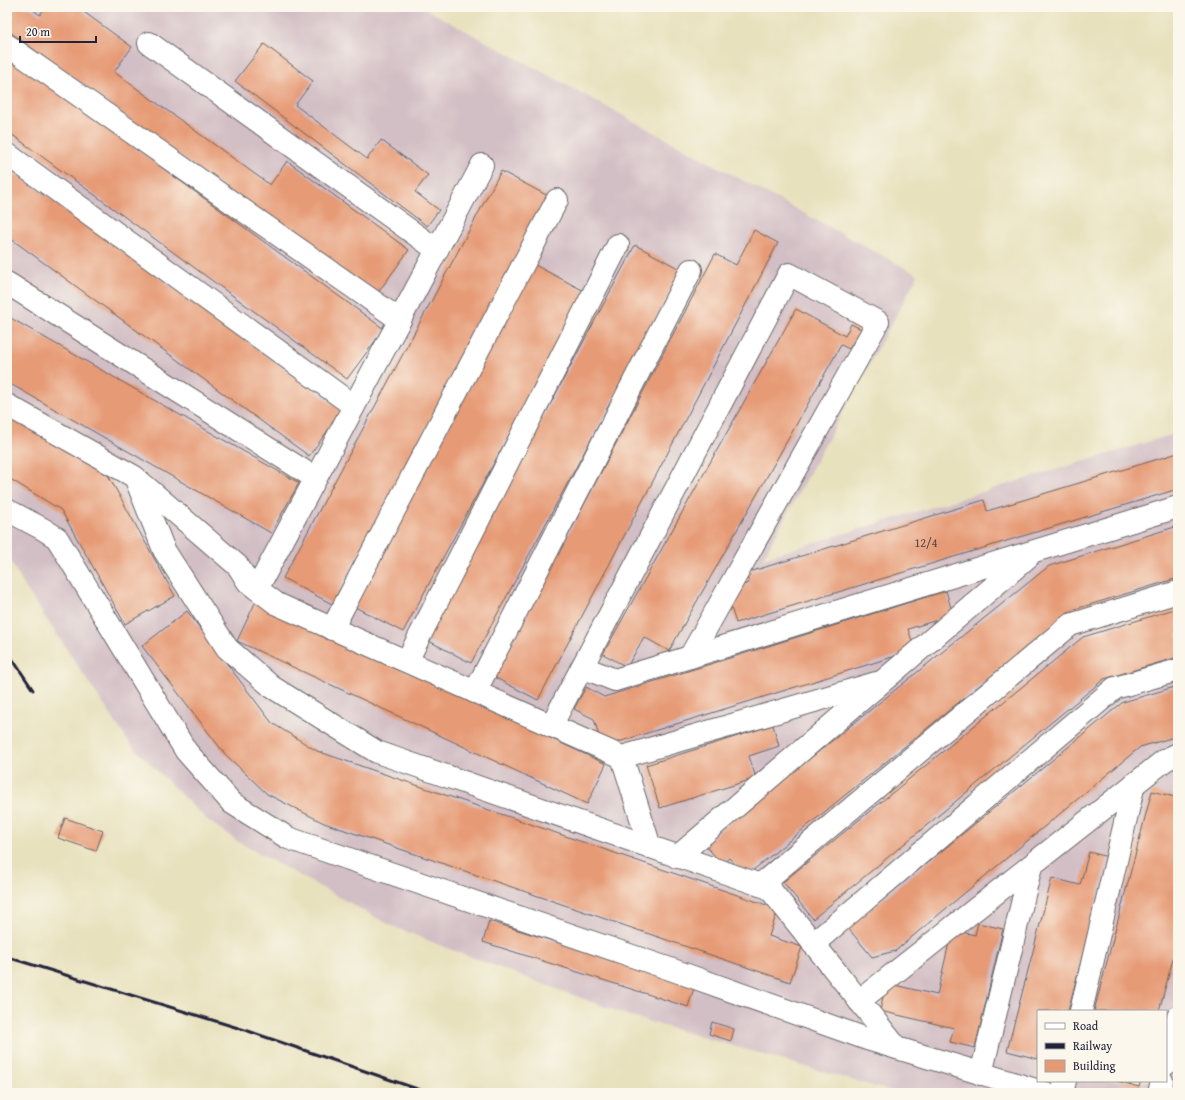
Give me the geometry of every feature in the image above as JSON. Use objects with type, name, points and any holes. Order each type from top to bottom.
[{"type":"lane","points":[[149,43],[437,250]]},
{"type":"lane","points":[[7,45],[400,320]]},
{"type":"lane","points":[[7,154],[354,406]]},
{"type":"lane","points":[[257,588],[482,165]]},
{"type":"lane","points":[[332,628],[557,200]]},
{"type":"lane","points":[[406,661],[618,245]]},
{"type":"lane","points":[[475,692],[692,270]]},
{"type":"lane","points":[[551,726],[789,274],[878,322],[690,657]]},
{"type":"lane","points":[[7,283],[315,478]]},
{"type":"lane","points":[[7,405],[135,477],[238,566],[248,582],[277,604],[622,757],[883,681]]},
{"type":"lane","points":[[135,477],[164,550],[227,648],[272,687],[377,752],[769,888],[897,1048]]},
{"type":"lane","points":[[582,667],[615,680],[1178,507]]},
{"type":"lane","points":[[7,510],[57,538],[186,751],[232,802],[288,838],[673,970],[867,1040],[1046,1093]]},
{"type":"lane","points":[[677,856],[1035,551]]},
{"type":"lane","points":[[760,886],[1070,625],[1178,592]]},
{"type":"lane","points":[[813,944],[1115,688],[1178,670]]},
{"type":"lane","points":[[859,1001],[1134,784],[1165,760],[1178,754]]},
{"type":"lane","points":[[622,757],[650,847]]},
{"type":"lane","points":[[1081,1010],[1134,784]]},
{"type":"lane","points":[[981,1074],[1031,866]]},
{"type":"lane","points":[[1167,1060],[1177,1022]]},
{"type":"lane","points":[[1062,1093],[1065,1082]]},
{"type":"lane","points":[[1159,1093],[1162,1082]]},
{"type":"shaded area","points":[[7,7],[422,7],[918,275],[763,558],[1178,433],[1178,1093],[897,1093],[632,1017],[447,948],[390,925],[240,843],[206,819],[130,744],[25,587],[7,555]]},
{"type":"building","points":[[7,7],[29,7],[40,15],[45,7],[77,7],[132,47],[114,72],[270,185],[287,161],[409,250],[374,298],[7,30]]},
{"type":"building","points":[[264,44],[313,81],[295,105],[367,159],[381,140],[428,175],[415,192],[439,210],[427,226],[235,81]]},
{"type":"building","points":[[7,55],[384,329],[347,379],[7,131]]},
{"type":"building","points":[[7,167],[342,411],[309,456],[7,236]]},
{"type":"building","points":[[501,171],[550,197],[332,604],[283,578]]},
{"type":"building","points":[[754,230],[778,243],[538,700],[494,677],[715,254],[736,265]]},
{"type":"building","points":[[635,245],[682,270],[471,663],[425,639]]},
{"type":"building","points":[[535,265],[586,292],[403,632],[353,606]]},
{"type":"building","points":[[796,309],[845,336],[851,324],[861,329],[849,349],[841,345],[669,651],[644,637],[627,667],[603,654]]},
{"type":"building","points":[[7,316],[299,483],[271,533],[7,382]]},
{"type":"building","points":[[7,414],[108,475],[175,596],[125,624],[61,510],[7,477]]},
{"type":"building","points":[[1178,453],[1178,489],[736,623],[728,598],[737,587],[749,583],[746,573],[984,500],[987,511]]},
{"type":"building","points":[[1178,526],[1178,578],[1072,610],[746,876],[729,858],[722,864],[704,844],[1049,566]]},
{"type":"building","points":[[946,591],[953,615],[908,629],[915,650],[602,747],[594,719],[574,709],[586,687],[604,697]]},
{"type":"building","points":[[256,601],[606,764],[587,804],[237,641]]},
{"type":"building","points":[[1178,608],[1178,657],[1104,679],[813,919],[783,882],[1083,637]]},
{"type":"building","points":[[187,611],[272,723],[317,751],[778,909],[769,936],[802,947],[790,982],[324,823],[267,794],[225,754],[142,646]]},
{"type":"building","points":[[1178,686],[1178,736],[1140,747],[895,951],[872,957],[848,928],[1123,702]]},
{"type":"building","points":[[773,725],[779,746],[749,756],[756,778],[660,808],[646,765]]},
{"type":"building","points":[[1152,791],[1178,798],[1178,940],[1159,1010],[1094,1010]]},
{"type":"building","points":[[65,818],[103,831],[96,851],[58,838]]},
{"type":"building","points":[[1089,852],[1108,857],[1068,1010],[1037,1010],[1037,1059],[1007,1051],[1052,878],[1080,885]]},
{"type":"building","points":[[489,921],[695,985],[688,1007],[483,942]]},
{"type":"building","points":[[978,923],[1003,929],[975,1048],[950,1042],[954,1028],[880,1011],[886,983],[937,995],[952,930],[975,935]]},
{"type":"building","points":[[712,1022],[734,1029],[731,1041],[709,1034]]},
{"type":"building","points":[[1121,1082],[1141,1082],[1139,1087]]},
{"type":"railway","points":[[7,651],[33,690]]},
{"type":"railway","points":[[7,957],[248,1031],[429,1093]]}]
